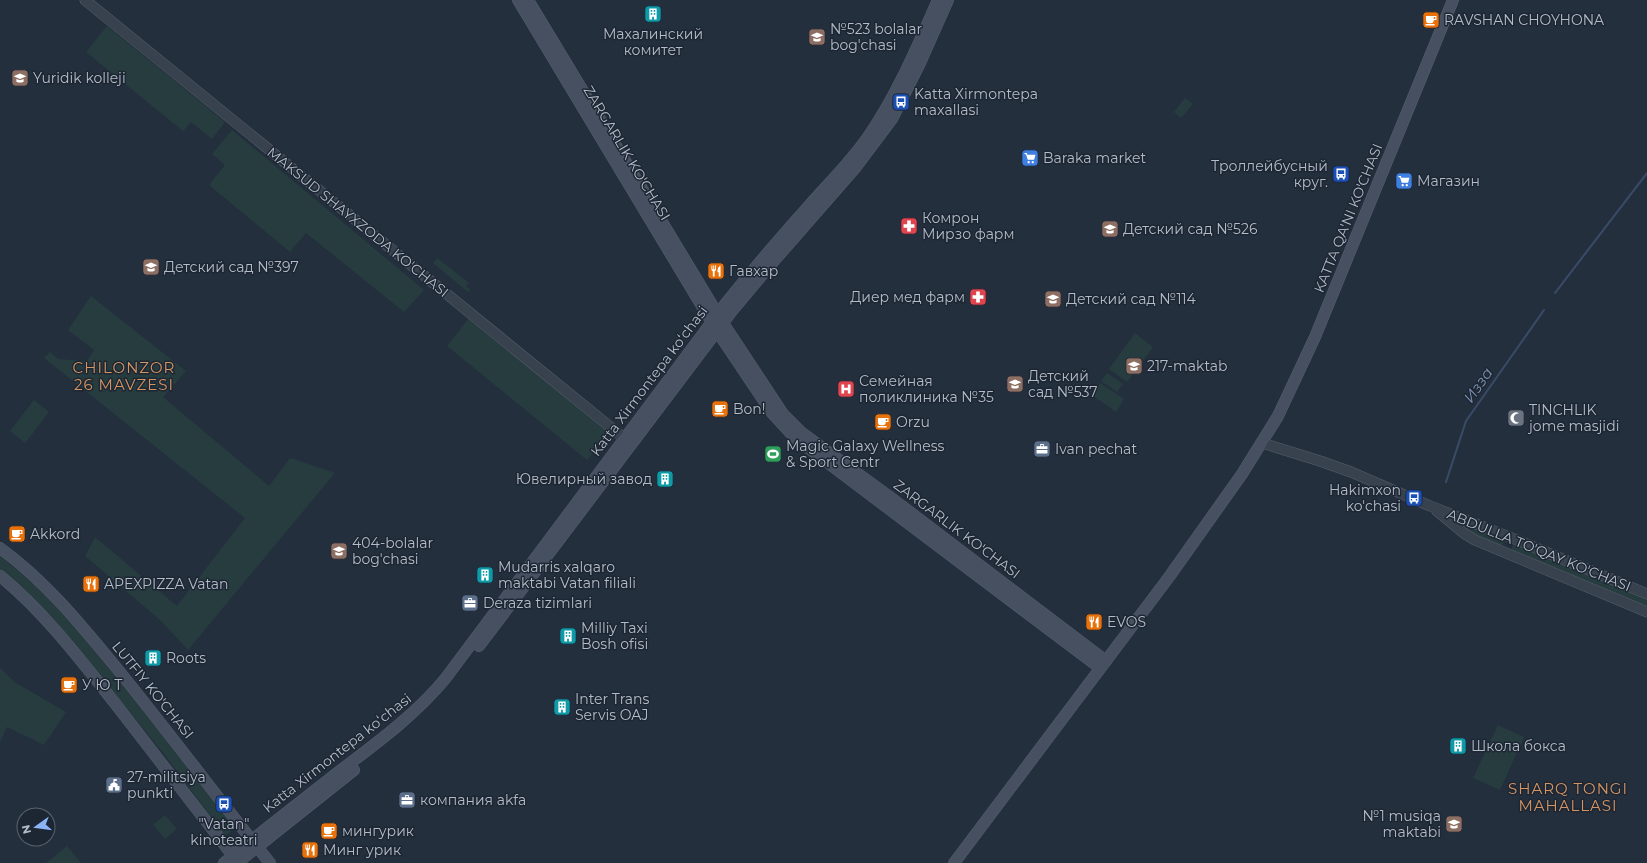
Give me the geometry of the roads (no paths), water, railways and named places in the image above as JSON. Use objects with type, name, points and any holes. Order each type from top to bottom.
[{"type":"main road","name":"ZARGARLIK KO'CHASI","points":[[518,0],[717,322],[778,407],[801,432],[890,497],[1103,664]]},
{"type":"main road","name":"ZARGARLIK KO'CHASI","points":[[528,0],[717,322]]},
{"type":"main road","name":"Katta Xirmontepa koʻchasi","points":[[224,863],[237,861],[255,844],[408,727],[438,698],[765,255],[849,161],[867,138],[893,98],[912,61],[938,0]]},
{"type":"main road","name":"Katta Xirmontepa koʻchasi","points":[[717,322],[773,262],[856,167],[892,119],[948,0]]},
{"type":"main road","name":"KATTA QA'NI KO'CHASI","points":[[954,863],[1173,571],[1262,443],[1278,416],[1315,337],[1453,0]]},
{"type":"main road","name":"LUTFIY KO'CHASI","points":[[0,548],[43,584],[83,628],[141,697],[270,863]]},
{"type":"main road","points":[[0,576],[28,600],[54,628],[127,719],[237,861]]},
{"type":"street","name":"MAKSUD SHAYXZODA KO'CHASI","points":[[85,0],[628,442]]},
{"type":"street","name":"ABDULLA TO'QAY KO'CHASI","points":[[1262,443],[1341,468],[1430,506],[1647,594]]},
{"type":"street","name":"ABDULLA TO'QAY KO'CHASI","points":[[1430,506],[1465,534],[1506,553],[1647,612]]},
{"type":"street","points":[[1506,553],[1506,544],[1512,538]]},
{"type":"waterway","name":"Изза","points":[[1555,293],[1647,173]]},
{"type":"waterway","name":"Изза","points":[[1446,482],[1466,421],[1544,310]]},
{"type":"place","name":"Махалинский комитет","points":[[653,14]]},
{"type":"place","name":"RAVSHAN CHOYHONA","points":[[1431,20]]},
{"type":"place","name":"№523 bolalar bog'chasi","points":[[817,37]]},
{"type":"place","name":"Yuridik kolleji","points":[[20,78]]},
{"type":"place","name":"Katta Xirmontepa maxallasi","points":[[901,102]]},
{"type":"place","name":"Baraka market","points":[[1030,158]]},
{"type":"place","name":"Троллейбусный круг.","points":[[1341,174]]},
{"type":"place","name":"Магазин","points":[[1404,181]]},
{"type":"place","name":"Комрон Мирзо фарм","points":[[909,226]]},
{"type":"place","name":"Детский сад №526","points":[[1110,229]]},
{"type":"place","name":"Детский сад №397","points":[[151,267]]},
{"type":"place","name":"Гавхар","points":[[716,271]]},
{"type":"place","name":"Диер мед фарм","points":[[978,297]]},
{"type":"place","name":"Детский сад №114","points":[[1053,299]]},
{"type":"place","name":"217-maktab","points":[[1134,366]]},
{"type":"place","name":"Детский сад №537","points":[[1015,384]]},
{"type":"place","name":"Семейная поликлиника №35","points":[[846,389]]},
{"type":"place","name":"Bon!","points":[[720,409]]},
{"type":"place","name":"TINCHLIK jome masjidi","points":[[1516,418]]},
{"type":"place","name":"Orzu","points":[[883,422]]},
{"type":"place","name":"Ivan pechat","points":[[1042,449]]},
{"type":"place","name":"Magic Galaxy Wellness & Sport Centr","points":[[773,454]]},
{"type":"place","name":"Ювелирный завод","points":[[665,479]]},
{"type":"place","name":"Hakimxon ko'chasi","points":[[1414,498]]},
{"type":"place","name":"Akkord","points":[[17,534]]},
{"type":"place","name":"404-bolalar bog'chasi","points":[[339,551]]},
{"type":"place","name":"Mudarris xalqaro maktabi Vatan filiali","points":[[485,575]]},
{"type":"place","name":"APEXPIZZA Vatan","points":[[91,584]]},
{"type":"place","name":"Deraza tizimlari","points":[[470,603]]},
{"type":"place","name":"EVOS","points":[[1094,622]]},
{"type":"place","name":"Milliy Taxi Bosh ofisi","points":[[568,636]]},
{"type":"place","name":"Roots","points":[[153,658]]},
{"type":"place","name":"У Ю Т","points":[[69,685]]},
{"type":"place","name":"Inter Trans Servis OAJ","points":[[562,707]]},
{"type":"place","name":"Школа бокса","points":[[1458,746]]},
{"type":"place","name":"27-militsiya punkti","points":[[114,785]]},
{"type":"place","name":"компания akfa","points":[[407,800]]},
{"type":"place","name":"\"Vatan\" kinoteatri","points":[[224,804]]},
{"type":"place","name":"№1 musiqa maktabi","points":[[1454,824]]},
{"type":"place","name":"мингурик","points":[[329,831]]},
{"type":"place","name":"Минг урик","points":[[310,850]]},
{"type":"district","name":"CHILONZOR 26 MAVZESI","points":[[124,376]]},
{"type":"district","name":"SHARQ TONGI MAHALLASI","points":[[1568,796]]}]
